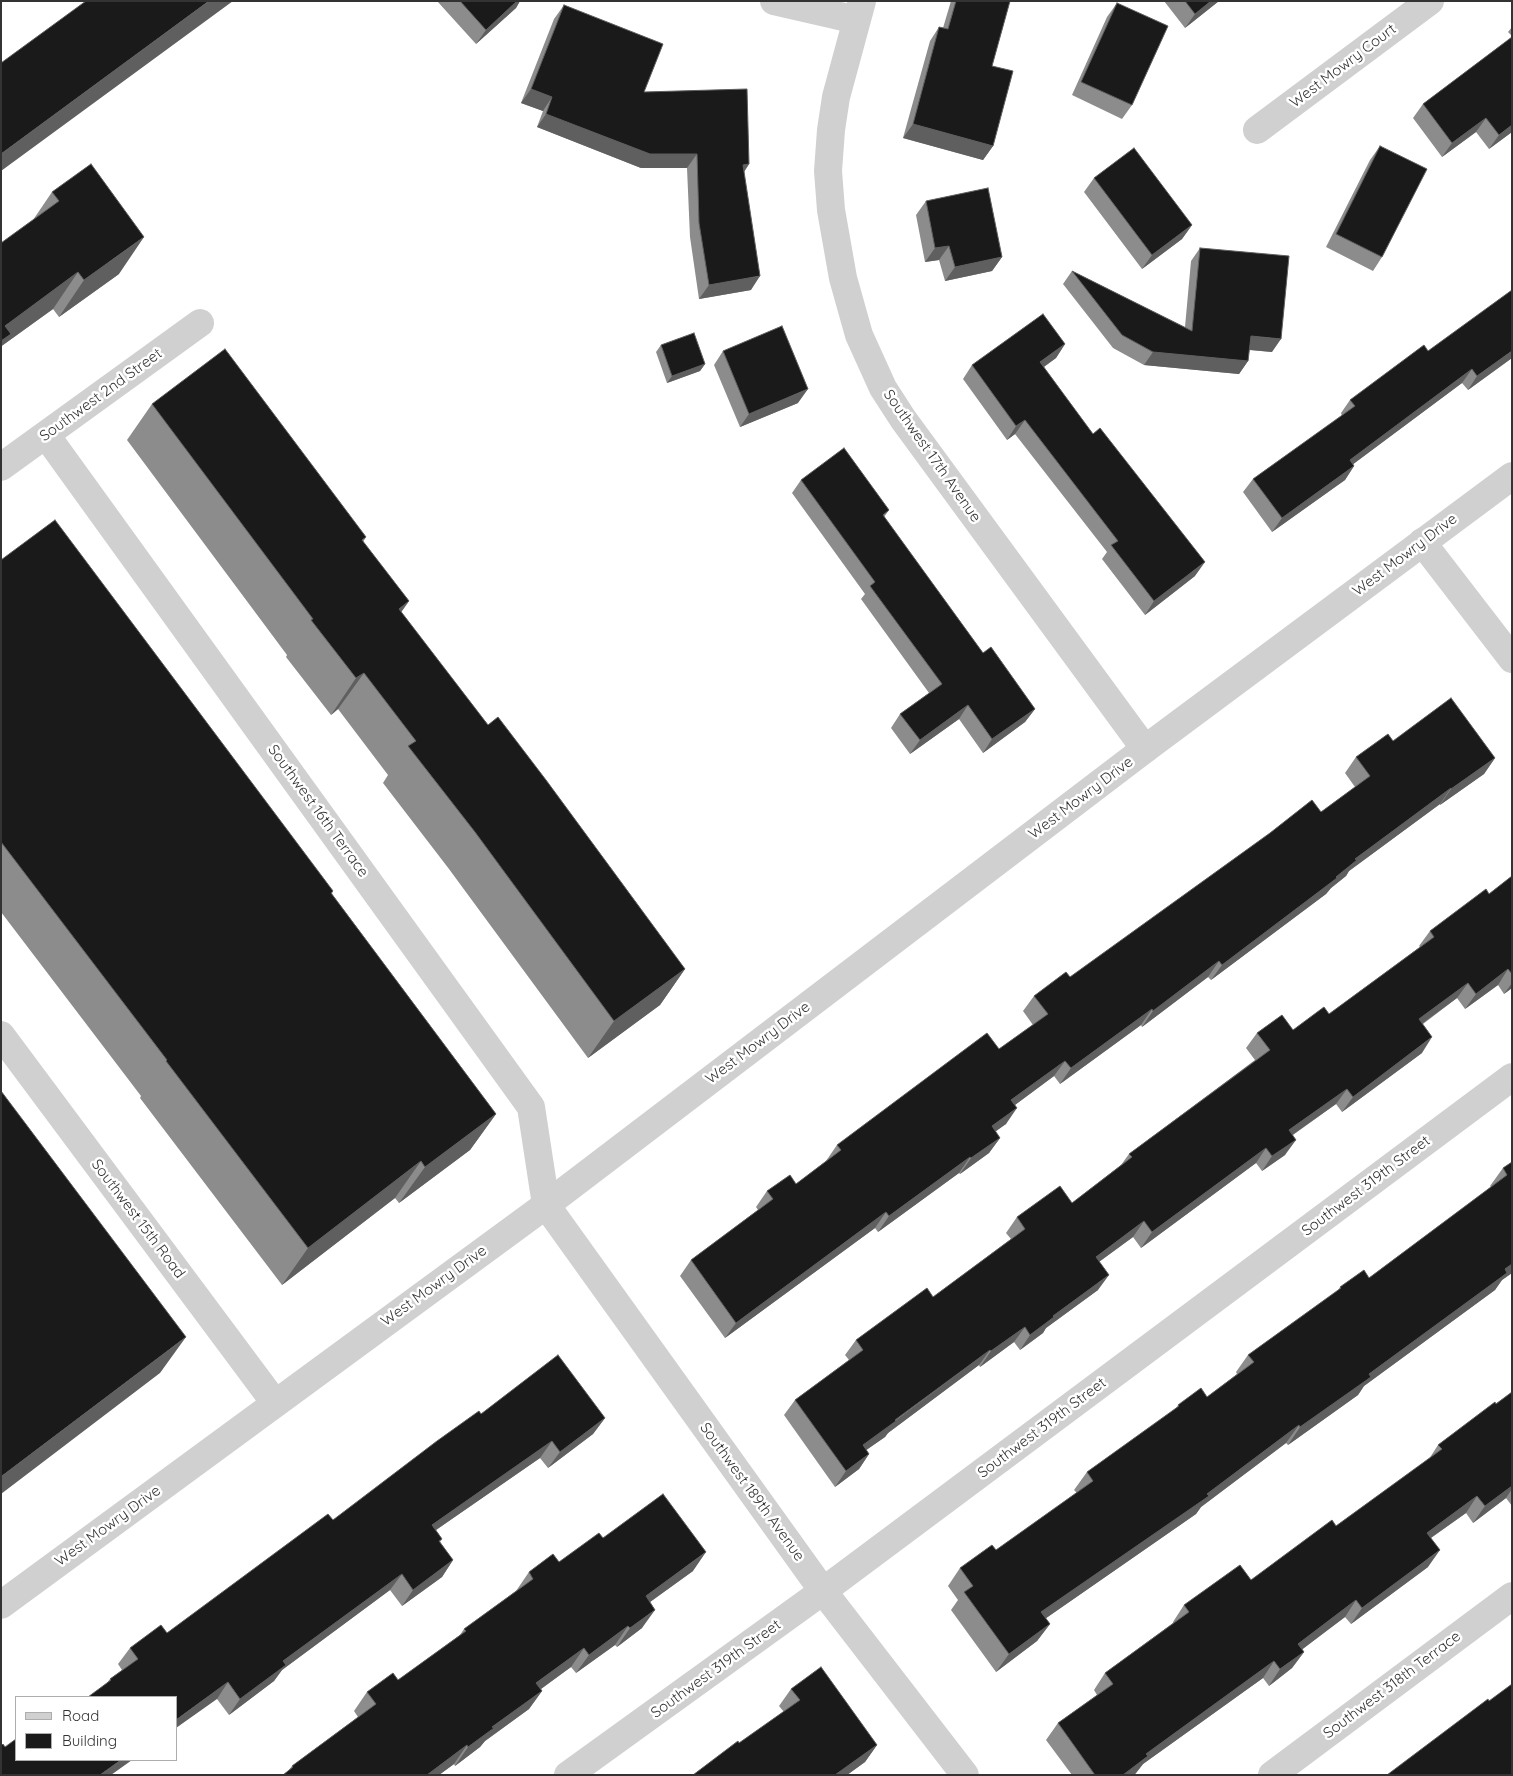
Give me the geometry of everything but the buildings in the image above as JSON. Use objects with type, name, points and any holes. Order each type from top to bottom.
[{"type":"street","points":[[774,1],[860,11]]},
{"type":"street","name":"West Mowry Court","points":[[1257,130],[1430,1]]},
{"type":"street","name":"Southwest 17th Avenue","points":[[860,11],[836,97],[828,171],[831,210],[843,278],[859,335],[884,388],[903,419],[1145,749]]},
{"type":"street","name":"Southwest 2nd Street","points":[[1,467],[200,323]]},
{"type":"street","name":"Southwest 16th Terrace","points":[[46,435],[531,1107],[546,1205]]},
{"type":"street","name":"West Mowry Drive","points":[[1,1606],[546,1205],[1145,749],[1512,476]]},
{"type":"street","points":[[1422,542],[1512,659]]},
{"type":"street","name":"Southwest 15th Road","points":[[1,1035],[275,1403]]},
{"type":"street","name":"Southwest 319th Street","points":[[568,1775],[823,1591],[1512,1077]]},
{"type":"street","name":"Southwest 189th Avenue","points":[[546,1205],[823,1591],[965,1775]]},
{"type":"street","name":"Southwest 318th Terrace","points":[[1272,1775],[1512,1596]]}]
